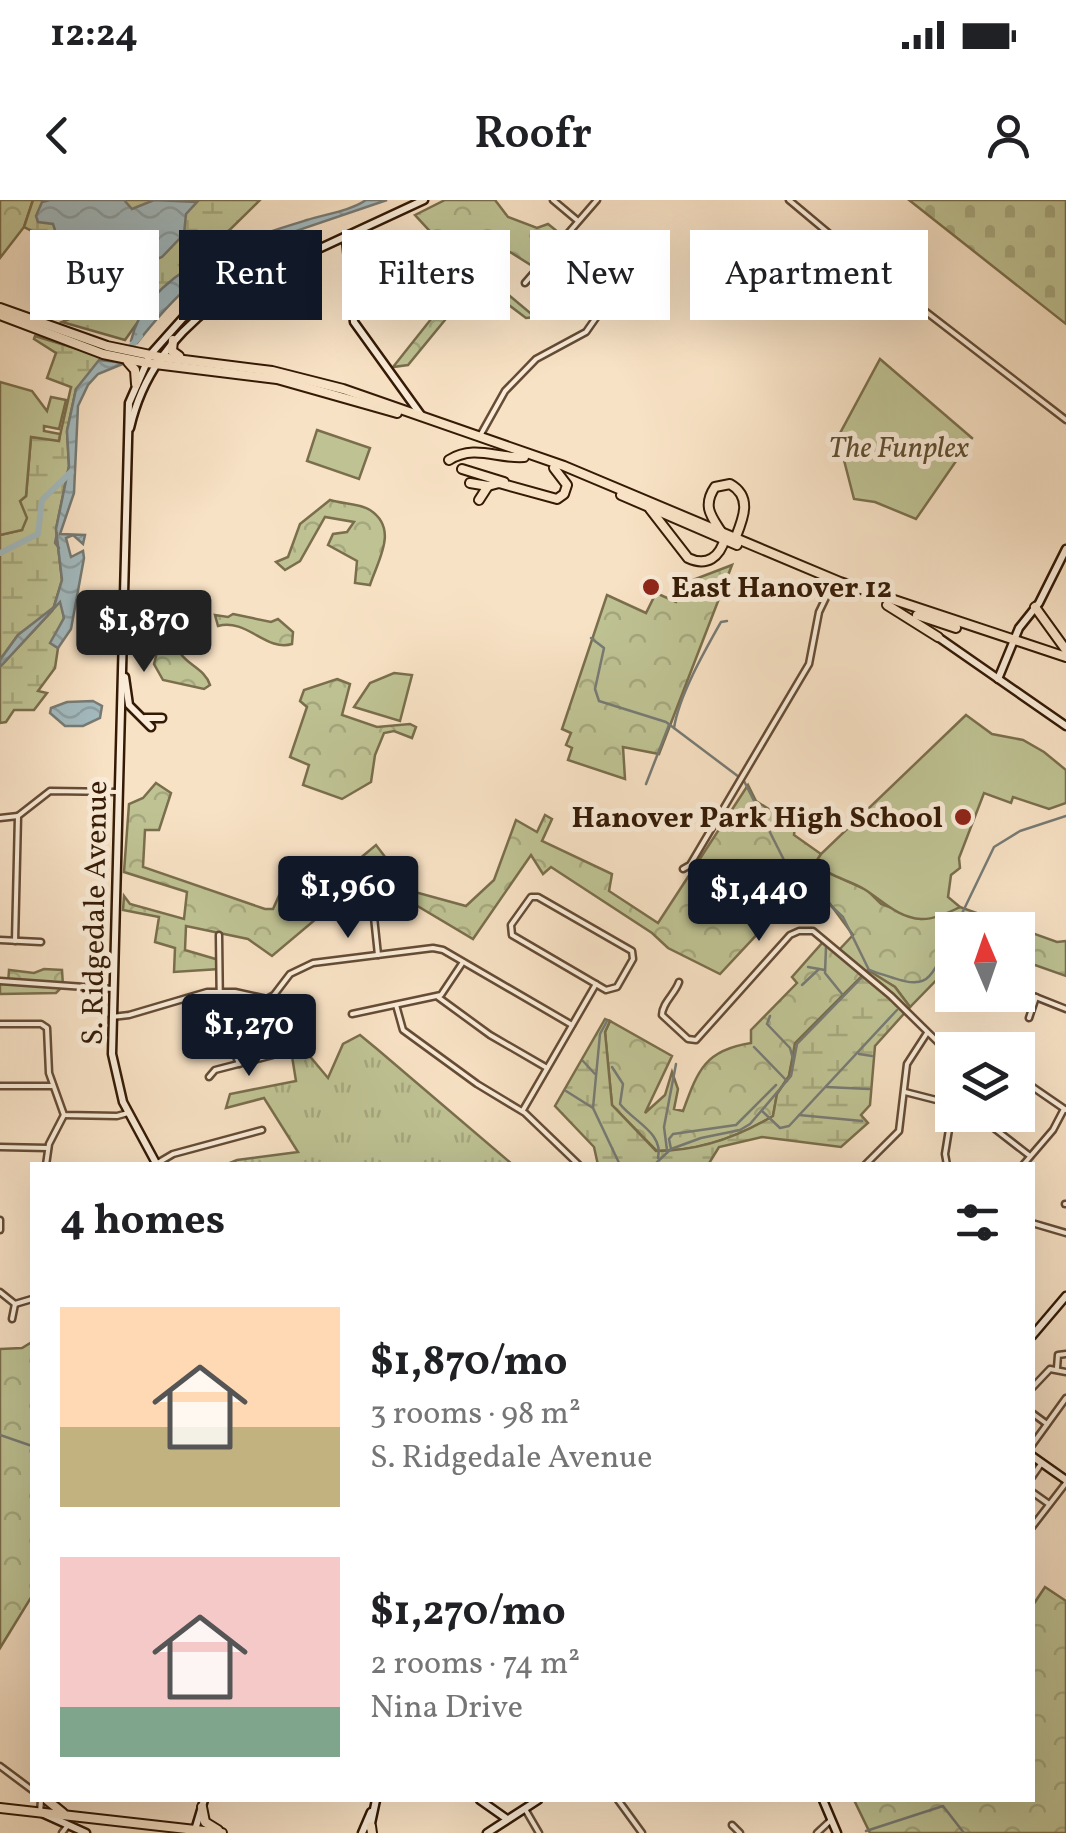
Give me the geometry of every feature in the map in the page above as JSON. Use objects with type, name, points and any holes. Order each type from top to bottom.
[{"type":"main road","points":[[362,230],[420,201]]},
{"type":"main road","points":[[0,312],[143,360],[304,384],[524,457],[877,596],[1013,642]]},
{"type":"main road","points":[[152,726],[132,709],[127,698],[122,652],[128,410],[143,360],[181,320]]},
{"type":"main road","points":[[127,441],[143,360],[196,320]]},
{"type":"main road","points":[[354,320],[412,407],[424,417]]},
{"type":"main road","points":[[173,340],[172,352],[192,361]]},
{"type":"main road","points":[[105,350],[143,360],[192,361],[303,377],[564,466],[832,584],[1066,656]]},
{"type":"main road","points":[[449,460],[473,452],[524,457]]},
{"type":"main road","points":[[473,452],[460,458],[461,468],[548,499],[560,498],[567,486],[554,468]]},
{"type":"main road","points":[[470,483],[499,483],[517,488]]},
{"type":"main road","points":[[649,508],[693,561],[714,558],[729,539],[745,504],[739,490],[726,483],[712,490],[708,503],[710,518],[729,539]]},
{"type":"main road","points":[[479,500],[488,486]]},
{"type":"main road","points":[[998,678],[1023,620],[1035,607],[1066,548]]},
{"type":"main road","points":[[887,604],[1066,726]]},
{"type":"main road","points":[[1035,607],[1066,656]]},
{"type":"main road","name":"S. Ridgedale Avenue","points":[[122,652],[113,1065],[128,1112],[155,1162]]},
{"type":"main road","points":[[144,718],[162,718]]},
{"type":"main road","points":[[1035,1331],[1066,1296]]},
{"type":"main road","points":[[1035,1458],[1066,1481]]},
{"type":"main road","points":[[46,1802],[88,1832],[89,1825],[97,1819]]},
{"type":"main road","points":[[369,1831],[375,1802]]},
{"type":"main road","points":[[483,1802],[507,1820]]},
{"type":"main road","points":[[487,1833],[535,1802]]},
{"type":"main road","points":[[824,1802],[837,1833]]},
{"type":"main road","points":[[194,1830],[203,1804]]},
{"type":"main road","points":[[203,1804],[205,1822],[222,1833]]},
{"type":"main road","points":[[0,1808],[67,1820],[97,1819],[222,1833]]},
{"type":"street","points":[[553,200],[578,221]]},
{"type":"street","points":[[525,283],[597,200]]},
{"type":"street","points":[[789,200],[1066,420]]},
{"type":"street","points":[[479,436],[505,391],[536,359],[586,332],[594,320]]},
{"type":"street","points":[[683,869],[690,865],[810,664],[819,612],[832,584]]},
{"type":"street","points":[[0,818],[18,816],[50,790],[120,793]]},
{"type":"street","points":[[15,941],[18,816]]},
{"type":"street","points":[[538,896],[632,952],[633,959],[617,987],[607,990],[596,984],[512,935],[511,925],[531,897],[538,896]]},
{"type":"street","points":[[368,914],[374,917],[378,955]]},
{"type":"street","points":[[679,982],[662,1008],[662,1015],[693,1040],[790,935],[799,930],[818,933],[935,1040]]},
{"type":"street","points":[[219,935],[223,1025],[239,1064]]},
{"type":"street","points":[[0,940],[41,942]]},
{"type":"street","points":[[112,1017],[195,994],[220,992],[270,998],[290,974],[308,964],[438,948],[572,1025]]},
{"type":"street","points":[[352,1014],[438,996],[448,988],[463,962]]},
{"type":"street","points":[[0,981],[113,988]]},
{"type":"street","points":[[522,1112],[596,984]]},
{"type":"street","points":[[438,996],[490,1035],[547,1068]]},
{"type":"street","points":[[1030,1018],[1036,998],[1066,1010]]},
{"type":"street","points":[[396,1005],[404,1030],[522,1112],[575,1162]]},
{"type":"street","points":[[0,1024],[46,1026],[53,1086],[64,1115],[48,1148],[46,1162]]},
{"type":"street","points":[[871,1162],[899,1132],[909,1058],[927,1033]]},
{"type":"street","points":[[209,1077],[215,1070],[273,1055]]},
{"type":"street","points":[[0,1086],[53,1086]]},
{"type":"street","points":[[1025,1162],[1065,1110],[1035,1089]]},
{"type":"street","points":[[904,1092],[935,1102]]},
{"type":"street","points":[[64,1115],[117,1116],[128,1112]]},
{"type":"street","points":[[160,1162],[174,1154],[262,1130]]},
{"type":"street","points":[[946,1162],[948,1132]]},
{"type":"street","points":[[999,1132],[1030,1156]]},
{"type":"street","points":[[0,1147],[48,1148]]},
{"type":"street","points":[[0,1220],[0,1230]]},
{"type":"street","points":[[1035,1224],[1066,1233]]},
{"type":"street","points":[[0,1292],[14,1304]]},
{"type":"street","points":[[14,1304],[30,1300]]},
{"type":"street","points":[[12,1318],[14,1304]]},
{"type":"street","points":[[1057,1368],[1058,1355],[1066,1354]]},
{"type":"street","points":[[1035,1385],[1048,1370],[1066,1372]]},
{"type":"street","points":[[1035,1439],[1066,1398]]},
{"type":"street","points":[[1035,1416],[1047,1424]]},
{"type":"street","points":[[1035,1472],[1042,1463]]},
{"type":"street","points":[[1035,1523],[1066,1481]]},
{"type":"street","points":[[1035,1494],[1050,1505]]},
{"type":"street","points":[[0,1766],[30,1788]]},
{"type":"street","points":[[39,1813],[44,1802]]},
{"type":"street","points":[[619,1802],[642,1833]]},
{"type":"street","points":[[524,1809],[539,1833]]},
{"type":"street","points":[[62,1833],[67,1820]]},
{"type":"street","points":[[817,1833],[831,1820]]},
{"type":"street","points":[[732,1825],[740,1833]]},
{"type":"green space","points":[[0,200],[33,200],[24,227],[0,258]]},
{"type":"green space","points":[[33,200],[260,200],[230,230],[179,230],[179,277],[159,293],[159,230],[24,227]]},
{"type":"green space","points":[[445,200],[495,200],[508,217],[537,228],[548,224],[556,230],[530,230],[530,264],[510,252],[510,230],[429,230],[415,215]]},
{"type":"green space","points":[[909,200],[1066,200],[1066,324]]},
{"type":"green space","points":[[510,296],[530,313],[526,318],[510,306]]},
{"type":"green space","points":[[67,320],[139,320],[125,340],[62,322]]},
{"type":"green space","points":[[430,320],[445,320],[408,365],[393,367]]},
{"type":"green space","points":[[35,336],[114,360],[76,389],[67,431],[69,466],[56,529],[62,580],[54,606],[61,601],[64,618],[51,643],[58,648],[55,668],[38,691],[47,693],[34,710],[14,710],[6,722],[0,723],[0,667],[53,610],[18,635],[0,660],[0,535],[22,530],[20,501],[26,496],[31,437],[59,440],[71,387],[47,378],[56,353]]},
{"type":"green space","name":"The Funplex","points":[[880,359],[972,438],[916,519],[875,502],[854,499],[838,437]]},
{"type":"green space","points":[[0,382],[32,391],[47,411],[51,397],[66,400],[59,429],[44,426],[44,431],[60,434],[59,441],[31,437],[26,496],[20,501],[27,518],[22,530],[0,535]]},
{"type":"green space","points":[[317,430],[370,448],[359,479],[307,461]]},
{"type":"green space","points":[[330,500],[366,508],[383,526],[384,545],[370,585],[355,583],[357,561],[328,545],[333,534],[347,532],[354,522],[325,517],[300,561],[285,570],[276,562],[288,557],[300,524]]},
{"type":"green space","points":[[732,565],[659,754],[623,747],[625,779],[568,760],[572,748],[566,745],[571,733],[562,729],[607,595],[646,613],[656,593],[676,602],[690,581]]},
{"type":"green space","points":[[233,614],[271,622],[278,619],[293,632],[292,644],[274,643],[238,627],[218,626],[215,615]]},
{"type":"green space","points":[[162,633],[179,638],[179,651],[210,685],[204,689],[163,680],[154,664]]},
{"type":"green space","points":[[394,673],[412,675],[400,721],[354,707],[370,683]]},
{"type":"green space","points":[[337,679],[350,684],[342,715],[377,727],[416,727],[412,738],[394,731],[384,733],[375,755],[371,782],[342,799],[303,785],[309,765],[290,757],[307,707],[300,701],[304,690]]},
{"type":"green space","name":"Hanover Park High School","points":[[966,715],[992,734],[1023,740],[1066,770],[1066,803],[1049,809],[1013,797],[1011,803],[984,793],[959,858],[960,868],[951,875],[948,897],[960,907],[935,912],[935,917],[921,919],[891,908],[821,867],[816,862]]},
{"type":"green space","points":[[156,783],[171,793],[159,830],[145,830],[143,867],[265,909],[273,909],[286,880],[301,887],[316,877],[340,875],[376,845],[411,891],[466,906],[494,880],[516,820],[537,832],[545,815],[552,819],[542,841],[612,874],[609,891],[658,923],[748,785],[756,801],[795,826],[794,835],[821,854],[816,862],[822,870],[867,890],[881,904],[921,919],[935,915],[935,981],[910,1007],[895,987],[867,971],[796,1043],[789,1076],[777,1094],[773,1116],[717,1141],[657,1151],[612,1105],[605,1032],[610,1021],[672,1056],[645,1113],[665,1095],[672,1072],[678,1089],[674,1109],[683,1111],[705,1064],[723,1051],[751,1043],[751,1030],[797,983],[792,977],[823,942],[837,952],[853,935],[822,893],[804,884],[720,974],[668,948],[652,933],[551,867],[543,874],[531,855],[473,939],[367,876],[272,956],[248,939],[186,926],[185,950],[219,960],[219,969],[174,972],[175,948],[155,942],[159,917],[123,910],[124,896],[130,904],[184,919],[187,892],[124,872],[129,804],[143,798]]},
{"type":"green space","points":[[960,907],[974,912],[944,912]]},
{"type":"green space","points":[[1035,934],[1066,941],[1066,976],[1035,965]]},
{"type":"green space","points":[[9,970],[34,973],[62,970],[63,986],[56,993],[0,994],[0,984],[8,984]]},
{"type":"green space","points":[[868,970],[895,987],[910,1007],[875,1046],[870,1105],[861,1115],[868,1123],[841,1147],[762,1137],[719,1147],[710,1162],[597,1162],[594,1147],[555,1106],[605,1019],[610,1021],[605,1032],[612,1105],[656,1151],[702,1145],[773,1116],[777,1094],[789,1076],[795,1043]]},
{"type":"green space","points":[[360,1035],[509,1162],[232,1162],[298,1152],[264,1098],[226,1108],[230,1094],[296,1081],[291,1050],[303,1048],[328,1078],[343,1044]]},
{"type":"green space","points":[[30,1343],[30,1599],[0,1648],[0,1349],[22,1348]]},
{"type":"green space","points":[[1045,1587],[1066,1601],[1066,1833],[870,1833],[855,1802],[1035,1802],[1035,1602]]},
{"type":"water","points":[[124,200],[132,209],[154,200],[197,202],[186,214],[179,239],[159,258],[159,230],[55,230],[53,224],[38,222],[36,216],[42,202]]},
{"type":"water","points":[[366,200],[387,200],[299,230],[277,230],[345,210]]},
{"type":"water","points":[[177,276],[179,296],[159,316],[159,292]]},
{"type":"water","points":[[139,320],[156,320],[137,343],[131,341]]},
{"type":"water","points":[[99,360],[125,363],[98,374],[78,406],[74,493],[60,534],[85,535],[83,544],[73,535],[66,538],[71,557],[83,551],[84,558],[71,629],[58,648],[50,643],[64,618],[60,602],[0,667],[0,660],[18,635],[54,607],[62,580],[56,529],[69,466],[67,431],[76,389]]},
{"type":"water","points":[[93,701],[102,706],[100,718],[83,726],[65,726],[50,713],[51,708],[67,702]]},
{"type":"waterway","points":[[119,360],[140,336]]},
{"type":"waterway","points":[[0,553],[38,534],[42,500],[71,472]]},
{"type":"waterway","points":[[57,533],[55,543],[59,548]]},
{"type":"waterway","points":[[674,728],[693,674],[721,622],[727,621]]},
{"type":"waterway","points":[[591,638],[604,648],[595,689],[599,701],[666,722],[739,777]]},
{"type":"waterway","points":[[646,784],[669,725]]},
{"type":"waterway","points":[[744,781],[786,864],[843,917],[869,970]]},
{"type":"waterway","points":[[963,912],[994,847],[1020,831],[1066,816]]},
{"type":"waterway","points":[[826,947],[825,973],[842,994]]},
{"type":"waterway","points":[[808,967],[825,970]]},
{"type":"waterway","points":[[657,1162],[671,1149],[750,1124],[791,1076],[797,1044],[869,970],[914,982],[923,981],[935,968]]},
{"type":"waterway","points":[[802,985],[819,969]]},
{"type":"waterway","points":[[762,1111],[780,1128],[789,1126],[897,1010]]},
{"type":"waterway","points":[[770,1016],[767,1024],[790,1048],[793,1059]]},
{"type":"waterway","points":[[607,1021],[600,1034],[593,1108],[619,1162]]},
{"type":"waterway","points":[[754,1047],[787,1081]]},
{"type":"waterway","points":[[859,1054],[872,1056]]},
{"type":"waterway","points":[[583,1061],[595,1074]]},
{"type":"waterway","points":[[667,1150],[664,1127],[676,1064]]},
{"type":"waterway","points":[[612,1067],[623,1084],[620,1104],[657,1142],[658,1158]]},
{"type":"waterway","points":[[671,1149],[669,1139],[673,1134],[736,1125],[776,1085]]},
{"type":"waterway","points":[[826,1087],[869,1089]]},
{"type":"waterway","points":[[566,1091],[593,1108]]},
{"type":"waterway","points":[[799,1115],[862,1121]]},
{"type":"waterway","points":[[0,1435],[30,1445]]},
{"type":"waterway","points":[[866,1831],[943,1806],[964,1833]]},
{"type":"place","name":"East Hanover 12","points":[[651,587]]},
{"type":"place","name":"Hanover Park High School","points":[[963,817]]}]
